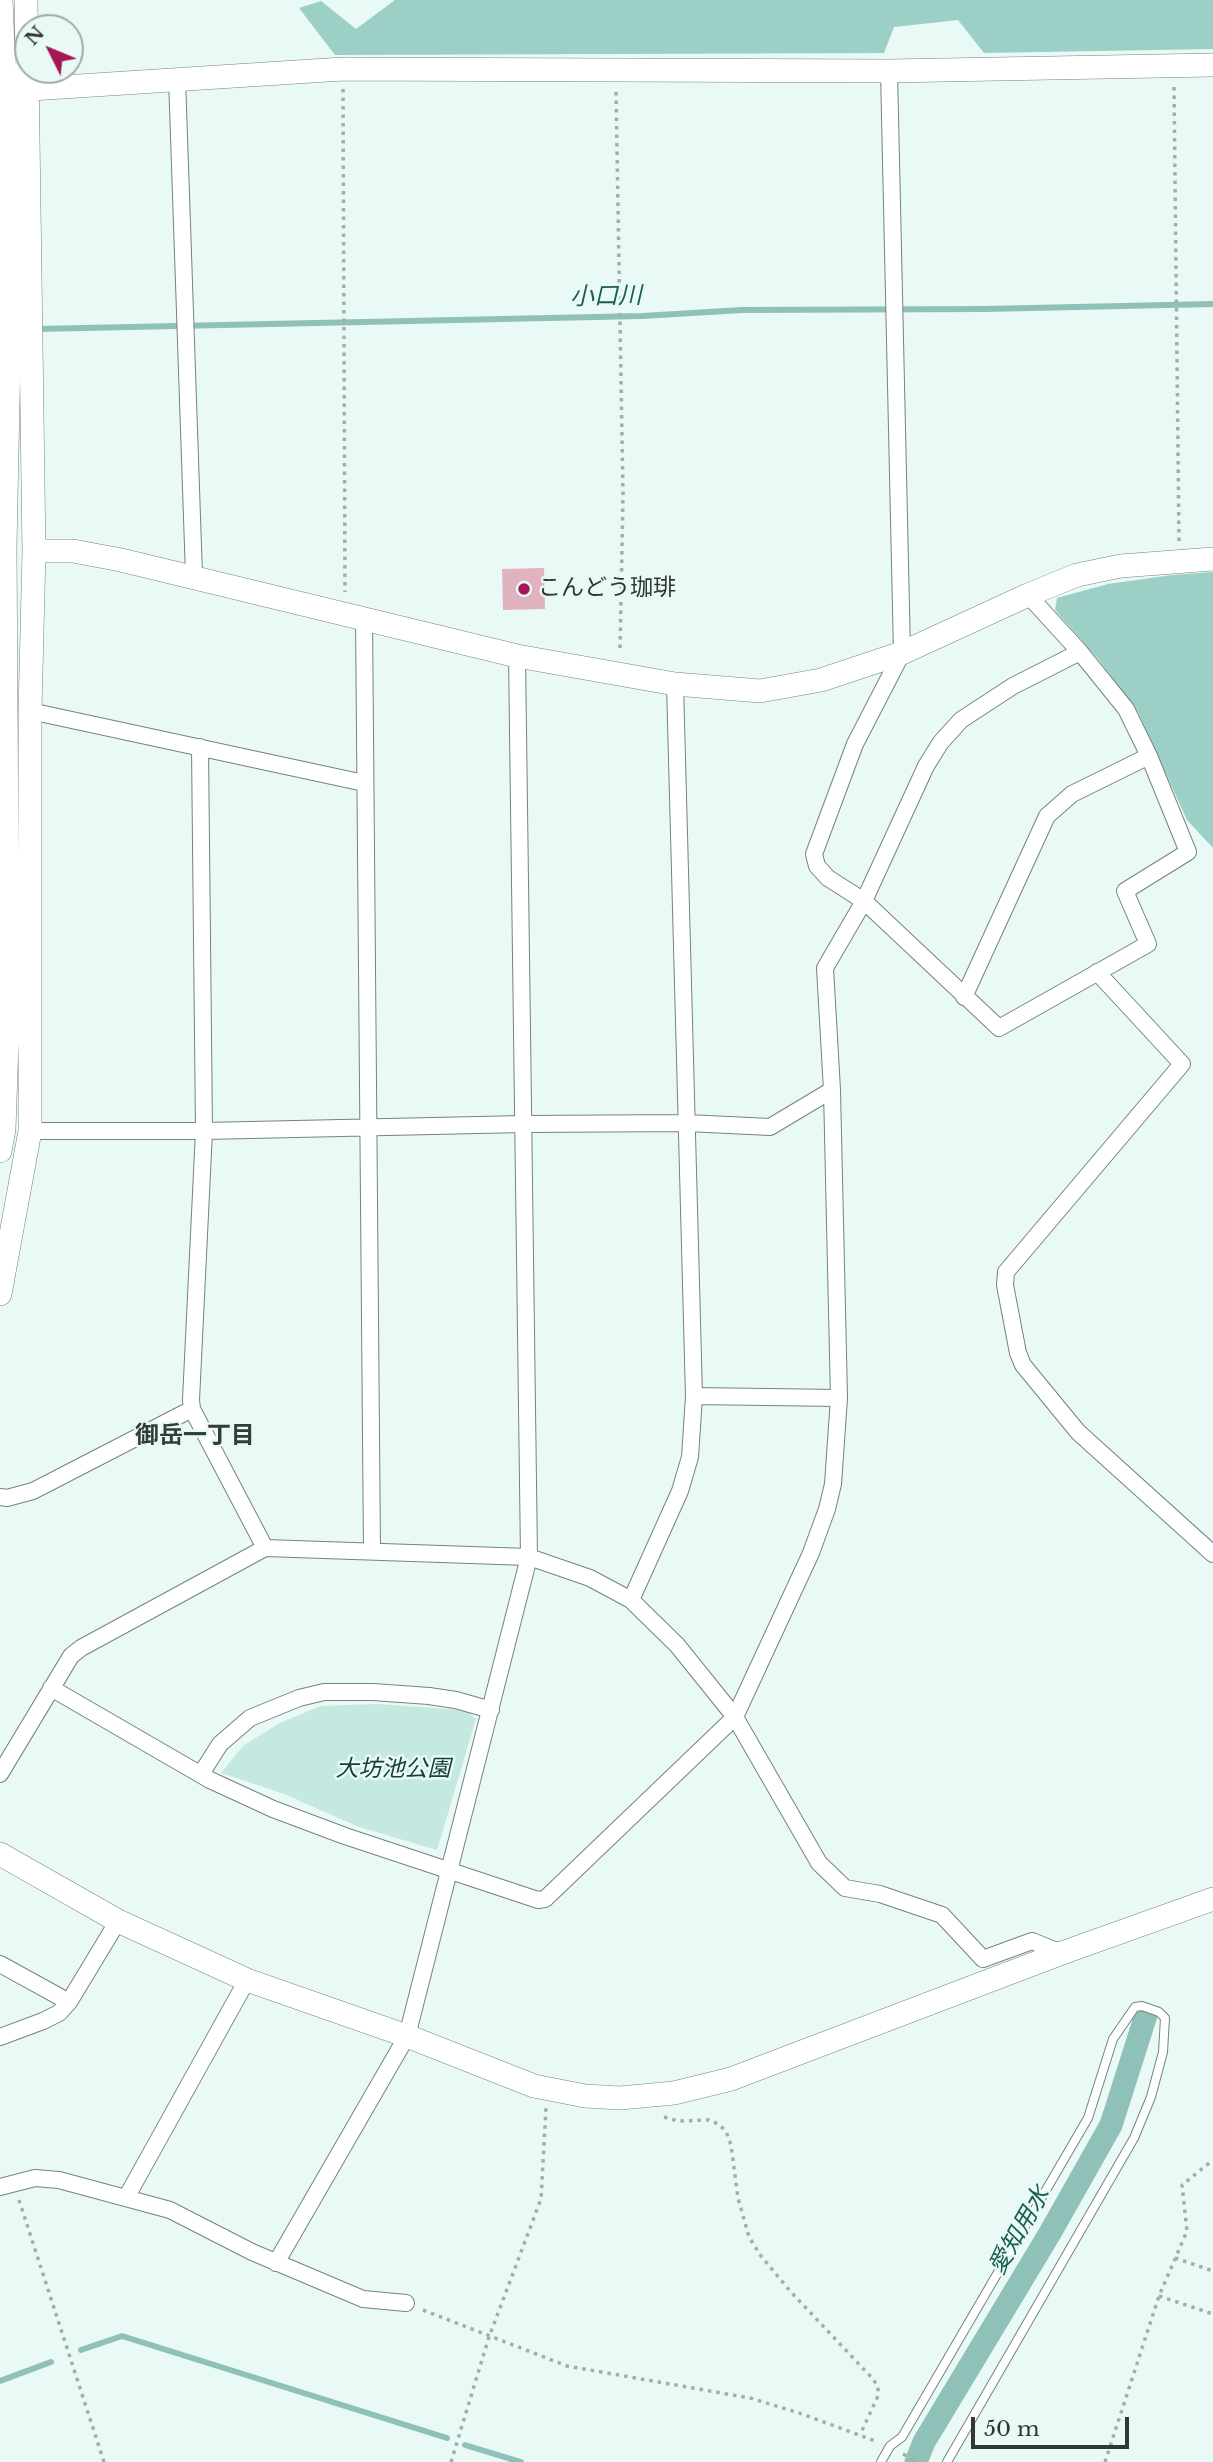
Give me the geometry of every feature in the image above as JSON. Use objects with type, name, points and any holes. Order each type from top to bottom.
[{"type":"street","points":[[0,1294],[30,1131],[30,711],[34,551],[30,229],[1,0]]},
{"type":"street","points":[[1,1137],[8,1014],[3,708],[3,547],[9,356],[6,238],[11,91],[26,0]]},
{"type":"street","points":[[11,91],[343,69],[889,71],[1213,65]]},
{"type":"street","points":[[889,71],[902,653],[855,744],[814,854],[817,866],[828,878],[864,901],[999,1028],[1148,944],[1125,891],[1188,852],[1149,756],[1126,709],[1080,652],[1028,595]]},
{"type":"street","points":[[177,78],[194,576]]},
{"type":"street","points":[[34,551],[73,551],[194,576],[517,656],[676,684],[760,691],[821,680],[902,653],[1077,575],[1121,566],[1213,559]]},
{"type":"street","points":[[354,615],[365,783],[372,1550]]},
{"type":"street","points":[[51,1688],[201,1773],[273,1809],[450,1873],[538,1900],[545,1899],[735,1717],[811,1553],[827,1509],[832,1484],[839,1398],[832,1090],[825,968],[864,901],[926,766],[941,742],[961,720],[1013,686],[1080,652]]},
{"type":"street","points":[[275,2263],[407,2036],[529,1557],[517,656]]},
{"type":"street","points":[[631,1600],[680,1492],[690,1457],[694,1396],[676,684]]},
{"type":"street","points":[[30,711],[365,783]]},
{"type":"street","points":[[200,747],[204,1131],[192,1409],[265,1548]]},
{"type":"street","points":[[964,997],[1047,816],[1072,794],[1149,756]]},
{"type":"street","points":[[1097,972],[1182,1064],[1006,1272],[1005,1285],[1018,1353],[1023,1364],[1078,1432],[1213,1554]]},
{"type":"street","points":[[30,1131],[204,1131],[687,1123],[770,1127],[832,1090]]},
{"type":"street","points":[[694,1396],[839,1398]]},
{"type":"street","points":[[0,1497],[7,1498],[33,1491],[192,1409]]},
{"type":"street","points":[[0,1774],[71,1656],[81,1648],[265,1548],[529,1557],[590,1578],[631,1600],[677,1645],[735,1717],[819,1863],[845,1888],[880,1894],[942,1915],[983,1959],[1032,1941],[1062,1953]]},
{"type":"street","points":[[201,1773],[220,1744],[250,1718],[299,1698],[324,1692],[387,1693],[456,1700],[491,1710]]},
{"type":"street","points":[[0,1854],[118,1921],[247,1980],[407,2036],[508,2077],[549,2089],[600,2097],[652,2096],[731,2079],[1062,1953],[1213,1899]]},
{"type":"street","points":[[0,2037],[58,2013],[69,2002],[118,1921]]},
{"type":"street","points":[[0,1964],[69,2002]]},
{"type":"street","points":[[126,2198],[247,1980]]},
{"type":"street","points":[[7,2184],[35,2178],[60,2180],[170,2210],[275,2263],[363,2299],[407,2303]]},
{"type":"lane","points":[[881,2462],[890,2446],[902,2437],[1088,2118],[1113,2039],[1135,2007],[1142,2006],[1159,2012],[1165,2018],[1163,2052],[1151,2097],[1134,2138],[947,2462]]},
{"type":"path","points":[[1174,65],[1179,561]]},
{"type":"path","points":[[343,69],[354,615]]},
{"type":"path","points":[[616,70],[623,495],[619,675]]},
{"type":"path","points":[[451,2462],[489,2337],[541,2199],[549,2089]]},
{"type":"path","points":[[652,2096],[654,2110],[667,2118],[678,2121],[709,2120],[726,2131],[731,2145],[738,2198],[749,2237],[790,2291],[878,2387],[878,2396],[860,2435]]},
{"type":"path","points":[[1104,2462],[1159,2296],[1187,2231],[1182,2185],[1213,2160]]},
{"type":"path","points":[[7,2184],[104,2462]]},
{"type":"path","points":[[1175,2258],[1213,2271]]},
{"type":"path","points":[[1159,2296],[1213,2314]]},
{"type":"path","points":[[407,2303],[567,2366],[750,2398],[890,2446]]},
{"type":"green space","points":[[395,0],[1213,0],[1213,49],[984,53],[958,20],[894,27],[884,53],[335,55],[299,8],[321,1],[356,29]]},
{"type":"green space","points":[[1213,572],[1213,848],[1187,820],[1138,712],[1099,660],[1055,610],[1057,598],[1108,584]]},
{"type":"green space","name":"大坊池公園","points":[[377,1704],[465,1710],[476,1719],[437,1850],[359,1827],[284,1794],[221,1773],[244,1745],[280,1723],[320,1706]]},
{"type":"building","name":"こんどう珈琲","points":[[544,568],[545,609],[503,610],[502,569]]},
{"type":"waterway","name":"小口川","points":[[37,329],[642,316],[742,310],[1213,304]]},
{"type":"waterway","name":"愛知用水","points":[[916,2462],[924,2442],[1050,2233],[1111,2125],[1146,2015]]},
{"type":"waterway","points":[[81,2350],[122,2336],[447,2438]]},
{"type":"waterway","points":[[0,2381],[51,2362]]},
{"type":"waterway","points":[[465,2445],[521,2462]]},
{"type":"place","name":"こんどう珈琲","points":[[524,589]]},
{"type":"district","name":"御岳一丁目","points":[[195,1436]]}]
